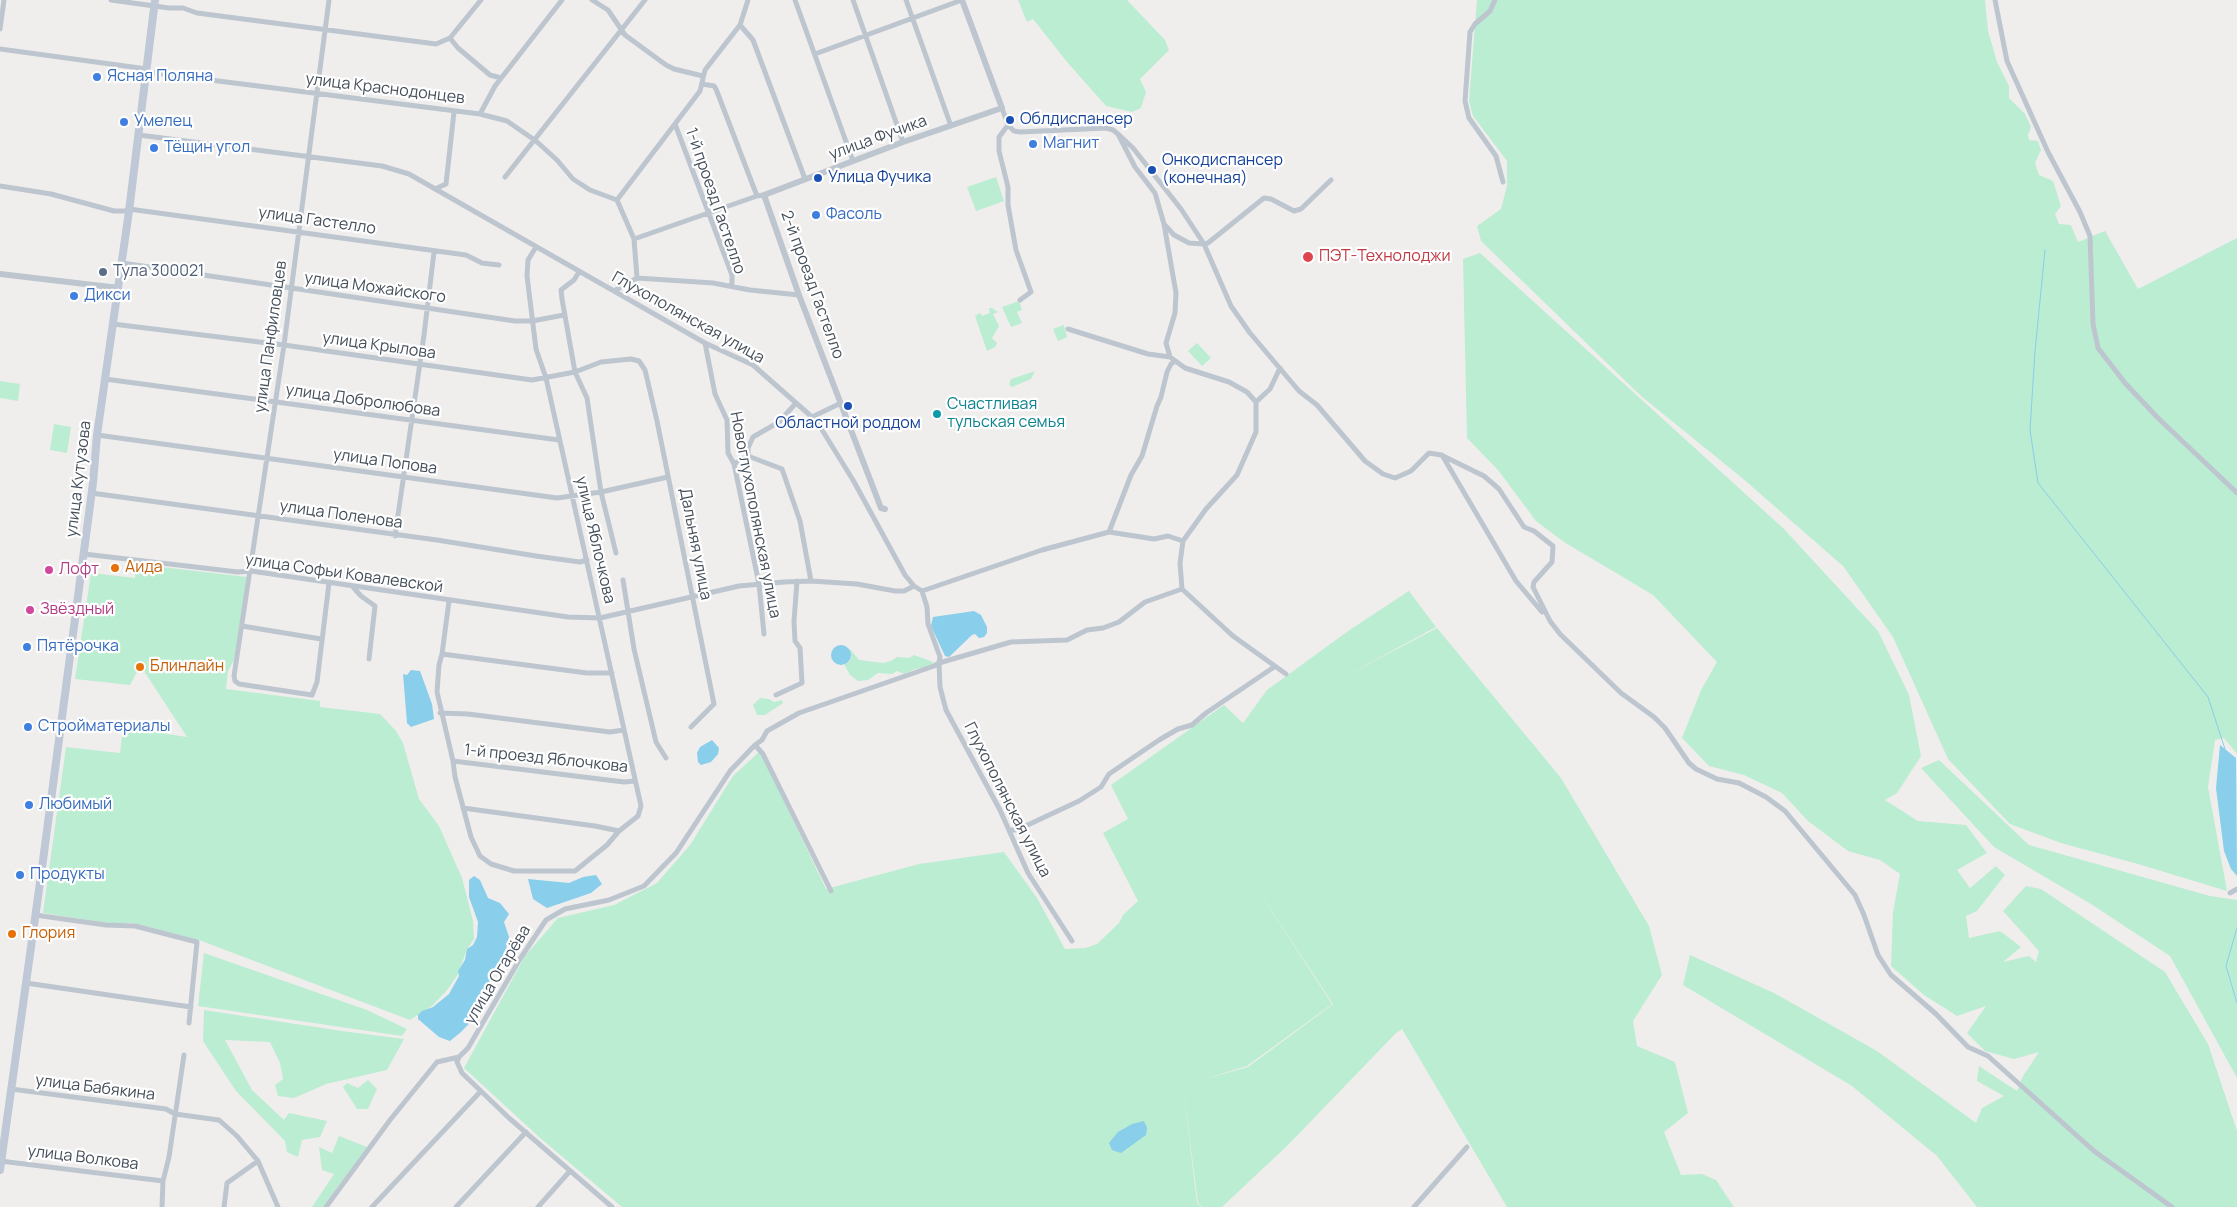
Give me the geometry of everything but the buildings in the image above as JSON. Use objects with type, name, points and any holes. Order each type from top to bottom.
[{"type":"main road","name":"улица Кутузова","points":[[0,1170],[84,554],[97,435],[119,288],[155,2]]},
{"type":"street","points":[[0,29],[4,0]]},
{"type":"street","points":[[111,0],[155,2],[197,13],[436,44],[450,38],[481,0]]},
{"type":"street","name":"улица Панфиловцев","points":[[321,639],[317,682],[312,695],[235,682],[234,676],[260,516],[284,344],[307,157],[330,0]]},
{"type":"street","name":"улица Краснодонцев","points":[[0,49],[454,112],[480,114],[487,97],[562,0]]},
{"type":"street","points":[[592,0],[608,10],[625,35],[666,65],[674,69],[703,76]]},
{"type":"street","points":[[505,177],[536,141],[645,0]]},
{"type":"street","points":[[617,200],[700,92],[703,76],[710,63],[740,25],[748,0]]},
{"type":"street","points":[[796,0],[853,162]]},
{"type":"street","points":[[853,0],[903,142]]},
{"type":"street","points":[[906,0],[951,126]]},
{"type":"street","points":[[815,54],[962,0],[1008,126],[1020,132],[1106,128],[1118,134],[1132,148],[1181,208],[1204,244],[1231,306],[1250,333],[1299,391],[1317,405],[1365,461],[1383,474],[1395,478],[1411,471],[1429,453],[1441,455],[1484,476],[1499,489],[1524,527],[1553,546],[1552,562],[1534,582],[1533,587],[1550,621]]},
{"type":"street","points":[[1495,0],[1490,11],[1475,24],[1470,32],[1465,101],[1469,118],[1496,156],[1503,182]]},
{"type":"street","points":[[1995,0],[2007,61],[2048,152],[2080,212],[2090,236],[2093,324],[2098,348],[2125,383],[2158,418],[2237,493]]},
{"type":"street","points":[[740,25],[753,40],[805,179]]},
{"type":"street","points":[[450,38],[458,48],[490,75],[501,78]]},
{"type":"street","name":"2-й проезд Гастелло","points":[[702,84],[714,86],[716,89],[761,196],[881,508],[885,509]]},
{"type":"street","name":"улица Фучика","points":[[761,196],[903,142],[1002,108]]},
{"type":"street","points":[[435,189],[446,184],[454,112]]},
{"type":"street","points":[[480,114],[507,121],[536,141],[557,160],[573,179],[590,190],[617,200],[634,240],[637,278]]},
{"type":"street","name":"1-й проезд Гастелло","points":[[675,124],[732,275],[732,286]]},
{"type":"street","points":[[1008,126],[999,137],[999,151],[1008,187],[1008,205],[1016,250],[1031,292],[1020,300]]},
{"type":"street","points":[[1118,134],[1135,166],[1155,193],[1164,224],[1176,305],[1166,343],[1154,355]]},
{"type":"street","name":"Глухополянская улица","points":[[138,135],[382,166],[409,174],[705,343],[755,366],[819,425],[853,480],[905,575],[914,586],[922,591],[928,624],[940,657],[940,687],[946,710],[1010,830],[1028,873],[1072,941]]},
{"type":"street","points":[[1164,224],[1174,235],[1189,243],[1208,243],[1264,198],[1271,199],[1294,211],[1300,209],[1331,180]]},
{"type":"street","name":"улица Гастелло","points":[[0,186],[51,194],[114,211],[129,210],[466,255],[482,263],[499,265]]},
{"type":"street","points":[[634,240],[709,212],[761,196]]},
{"type":"street","name":"улица Яблочкова","points":[[536,247],[528,260],[527,276],[536,349],[546,378],[641,808],[638,816],[619,831]]},
{"type":"street","points":[[395,536],[402,477],[420,365],[434,252]]},
{"type":"street","name":"улица Можайского","points":[[122,263],[427,309],[515,320],[532,321],[564,315]]},
{"type":"street","name":"улица Яблочкова","points":[[579,272],[574,280],[561,290],[564,315],[575,372],[587,398],[601,492],[616,554]]},
{"type":"street","points":[[0,274],[119,288]]},
{"type":"street","points":[[614,291],[637,278],[732,286],[750,290],[799,295]]},
{"type":"street","name":"улица Крылова","points":[[113,324],[284,344],[532,380],[575,372],[601,362],[631,359],[639,361]]},
{"type":"street","points":[[1068,329],[1154,355],[1170,357]]},
{"type":"street","name":"Новоглухополянская улица","points":[[705,343],[715,394],[727,420],[728,453],[734,464],[759,584],[764,634]]},
{"type":"street","points":[[1166,343],[1170,357],[1174,362],[1185,368],[1229,382],[1247,392],[1256,402],[1256,432],[1237,476],[1206,509],[1185,539],[1180,563],[1182,589],[1233,636],[1286,674]]},
{"type":"street","name":"Дальняя улица","points":[[639,361],[645,370],[714,704],[691,727]]},
{"type":"street","points":[[1109,532],[1131,475],[1142,456],[1167,372],[1174,362]]},
{"type":"street","points":[[1256,402],[1270,388],[1280,368]]},
{"type":"street","name":"улица Добролюбова","points":[[105,379],[559,440]]},
{"type":"street","points":[[748,456],[748,448],[754,437],[779,422],[796,403]]},
{"type":"street","points":[[812,417],[841,403]]},
{"type":"street","name":"улица Попова","points":[[97,435],[557,498],[601,492],[668,477]]},
{"type":"street","points":[[1441,455],[1516,581],[1560,634],[1606,680],[1654,717],[1665,728],[1689,763],[1696,769],[1717,779],[1739,783],[1766,797],[1785,811],[1855,895],[1878,955],[1891,975],[1936,1014],[1968,1047],[1988,1056],[2094,1151],[2172,1207]]},
{"type":"street","points":[[734,464],[748,456]]},
{"type":"street","points":[[748,456],[782,469],[800,521],[810,581]]},
{"type":"street","name":"улица Поленова","points":[[92,493],[580,562],[587,560]]},
{"type":"street","points":[[922,591],[1042,550],[1109,532],[1154,539],[1168,536],[1185,539]]},
{"type":"street","name":"улица Софьи Ковалевской","points":[[84,554],[229,571],[251,571],[568,617],[600,618],[739,586],[759,584],[810,581],[857,584],[896,591],[904,591],[914,586]]},
{"type":"street","name":"улица Яблочкова","points":[[623,580],[634,649],[656,742],[666,758]]},
{"type":"street","points":[[776,695],[802,683],[800,648],[796,641],[794,621],[797,581]]},
{"type":"street","points":[[242,626],[321,639],[329,583]]},
{"type":"street","points":[[352,586],[360,596],[375,606],[369,659]]},
{"type":"street","name":"улица Огарёва","points":[[459,1057],[468,1048],[481,1028],[520,959],[546,920],[565,909],[609,900],[644,886],[676,853],[730,771],[762,740],[767,731],[799,713],[939,663],[1011,642],[1067,640],[1087,630],[1104,628],[1119,622],[1145,602],[1182,589]]},
{"type":"street","points":[[449,601],[442,654],[438,665],[437,692],[440,713],[454,761],[454,777],[471,837],[480,856],[491,864],[514,871],[575,871],[608,845],[619,831],[463,808]]},
{"type":"street","points":[[442,654],[587,674],[612,673]]},
{"type":"street","points":[[1010,830],[1017,830],[1087,796],[1101,787],[1110,774],[1159,740],[1178,729],[1192,725],[1206,713],[1274,667]]},
{"type":"street","points":[[440,713],[468,714],[610,732],[624,730]]},
{"type":"street","points":[[755,745],[763,754],[831,891]]},
{"type":"street","name":"1-й проезд Яблочкова","points":[[454,761],[624,782],[635,781]]},
{"type":"street","points":[[2230,893],[2237,888]]},
{"type":"street","points":[[35,915],[106,925],[135,926],[197,942],[189,1023]]},
{"type":"street","points":[[26,983],[191,1007]]},
{"type":"street","points":[[162,1207],[163,1181],[169,1156],[184,1055]]},
{"type":"street","points":[[459,1057],[457,1062],[458,1068],[480,1091],[612,1207]]},
{"type":"street","points":[[326,1207],[390,1120],[437,1062],[459,1057]]},
{"type":"street","name":"улица Бабякина","points":[[11,1089],[166,1109],[174,1114],[218,1120],[237,1136],[258,1161],[278,1207]]},
{"type":"street","points":[[372,1207],[480,1091]]},
{"type":"street","points":[[456,1207],[526,1132]]},
{"type":"street","points":[[1414,1207],[1467,1147]]},
{"type":"street","name":"улица Волкова","points":[[1,1161],[163,1181]]},
{"type":"street","points":[[224,1207],[227,1183],[258,1161]]},
{"type":"street","points":[[538,1207],[570,1171]]},
{"type":"green space","points":[[1018,0],[1127,0],[1165,40],[1169,50],[1140,79],[1146,92],[1141,108],[1132,112],[1106,106],[1067,62],[1033,19],[1027,22]]},
{"type":"green space","points":[[1477,0],[1985,0],[1988,31],[1997,62],[2009,86],[2009,98],[2025,114],[2031,127],[2028,135],[2029,140],[2038,141],[2041,150],[2035,163],[2039,175],[2053,181],[2061,206],[2055,214],[2059,224],[2071,225],[2078,242],[2105,231],[2138,289],[2237,238],[2237,754],[2224,738],[2215,740],[2208,787],[2227,891],[2061,843],[2010,824],[1948,759],[1893,637],[1843,566],[1741,477],[1641,396],[1481,241],[1477,226],[1501,209],[1507,186],[1507,161],[1473,116],[1469,101]]},
{"type":"green space","points":[[996,177],[1004,201],[976,211],[967,187]]},
{"type":"green space","points":[[1480,253],[1784,529],[1878,631],[1909,695],[1921,756],[1897,793],[1885,800],[1918,821],[1966,825],[1987,853],[1957,870],[1970,888],[1996,866],[2005,875],[1977,911],[1966,916],[1969,938],[2000,931],[2021,947],[2003,962],[2029,956],[2036,962],[2039,951],[2003,911],[2026,886],[2041,889],[2165,972],[2208,1044],[2237,1131],[2237,1207],[1977,1207],[1937,1156],[1852,1086],[1683,985],[1690,955],[1776,994],[1877,1051],[1976,1123],[1982,1108],[2004,1096],[1977,1081],[1979,1066],[2017,1091],[2023,1076],[2039,1052],[2014,1059],[1985,1051],[1967,1033],[1986,1006],[1957,1016],[1924,995],[1891,966],[1893,912],[1900,874],[1880,860],[1848,851],[1808,821],[1782,793],[1744,775],[1709,766],[1682,738],[1701,690],[1717,662],[1653,595],[1564,542],[1536,521],[1498,470],[1467,438],[1463,259]]},
{"type":"green space","points":[[1019,301],[1022,310],[1017,312],[1022,323],[1011,327],[1002,307]]},
{"type":"green space","points":[[989,308],[998,312],[993,314],[999,326],[992,338],[997,343],[995,347],[987,351],[975,316],[980,313],[982,316],[990,313]]},
{"type":"green space","points":[[1064,325],[1067,337],[1058,341],[1053,329]]},
{"type":"green space","points":[[1197,343],[1211,358],[1202,366],[1188,351]]},
{"type":"green space","points":[[1035,371],[1031,379],[1012,387],[1009,385],[1011,379]]},
{"type":"green space","points":[[0,381],[20,384],[18,401],[0,398]]},
{"type":"green space","points":[[54,424],[71,427],[67,453],[50,450]]},
{"type":"green space","points":[[136,564],[247,577],[234,660],[228,671],[226,689],[320,701],[320,707],[380,714],[396,731],[403,743],[419,799],[439,826],[462,878],[473,921],[474,939],[467,949],[458,974],[448,989],[433,1005],[410,1020],[199,940],[133,923],[108,923],[43,913],[66,747],[120,753],[123,727],[187,737],[142,668],[139,668],[130,685],[75,679],[91,573],[135,578]]},
{"type":"green space","points":[[1409,591],[1436,627],[1342,678],[1437,628],[1561,778],[1649,926],[1662,975],[1633,1021],[1637,1046],[1675,1062],[1688,1113],[1664,1132],[1681,1175],[1702,1174],[1716,1180],[1734,1207],[1507,1207],[1402,1029],[1287,1146],[1222,1207],[1202,1207],[1198,1203],[1183,1085],[1197,1203],[1201,1207],[622,1207],[539,1137],[464,1068],[525,956],[558,918],[614,905],[657,883],[690,845],[733,776],[760,751],[826,889],[919,864],[1004,852],[1037,898],[1065,949],[1085,948],[1097,944],[1138,901],[1103,833],[1128,819],[1111,785],[1224,705],[1243,723],[1267,690],[1351,629]],"holes":[[[1244,869],[1333,1004],[1248,1067],[1201,1080],[1247,1066],[1332,1004]]]},
{"type":"green space","points":[[850,649],[859,660],[883,663],[897,657],[909,658],[914,655],[933,662],[932,666],[915,669],[904,674],[897,671],[892,674],[878,673],[868,680],[858,681],[850,675],[845,666],[851,658],[848,652]]},
{"type":"green space","points":[[760,698],[769,699],[774,702],[782,700],[783,703],[765,715],[757,715],[753,705]]},
{"type":"green space","points":[[1939,760],[2029,845],[2210,896],[2237,900],[2237,1078],[2170,956],[2091,904],[1994,847],[1921,768]]},
{"type":"green space","points":[[204,953],[367,1010],[407,1029],[402,1036],[198,1006]]},
{"type":"green space","points":[[204,1010],[404,1039],[387,1070],[326,1084],[294,1098],[278,1096],[275,1085],[283,1079],[280,1063],[270,1042],[225,1040],[252,1090],[284,1120],[289,1113],[327,1121],[320,1137],[302,1140],[298,1157],[287,1152],[285,1141],[236,1091],[203,1041]]},
{"type":"green space","points":[[368,1080],[377,1089],[368,1109],[357,1109],[343,1087],[347,1083],[358,1088]]},
{"type":"green space","points":[[339,1136],[367,1147],[323,1207],[312,1207],[334,1174],[322,1170],[319,1147],[332,1153]]},
{"type":"water","points":[[974,611],[981,615],[987,627],[987,633],[984,637],[979,638],[975,634],[972,635],[949,657],[945,656],[931,626],[933,617]]},
{"type":"water","points":[[841,645],[848,648],[851,655],[848,662],[841,665],[834,662],[831,655],[834,648]]},
{"type":"water","points":[[411,670],[420,671],[432,704],[434,719],[411,727],[407,723],[403,674],[407,675]]},
{"type":"water","points":[[712,740],[719,748],[718,754],[711,762],[701,765],[698,762],[697,753],[700,747]]},
{"type":"water","points":[[2220,745],[2236,758],[2237,876],[2231,869],[2224,851],[2216,788]]},
{"type":"water","points":[[596,875],[602,884],[591,893],[547,908],[533,899],[528,879],[569,883],[583,877]]},
{"type":"water","points":[[474,876],[480,880],[488,898],[500,903],[509,914],[504,922],[509,937],[506,949],[486,989],[485,1007],[450,1041],[439,1037],[418,1019],[418,1015],[422,1011],[433,1007],[449,994],[459,976],[458,971],[465,960],[467,949],[473,945],[477,937],[478,922],[469,897],[469,880]]},
{"type":"water","points":[[1144,1121],[1147,1128],[1146,1135],[1121,1153],[1112,1150],[1109,1143],[1118,1132],[1132,1124]]},
{"type":"waterway","points":[[2045,250],[2035,351],[2030,430],[2038,483],[2208,697],[2225,749]]},
{"type":"waterway","points":[[2237,928],[2226,966],[2237,1003]]},
{"type":"place","name":"Ясная Поляна","points":[[97,77]]},
{"type":"place","name":"Облдиспансер","points":[[1010,120]]},
{"type":"place","name":"Умелец","points":[[124,122]]},
{"type":"place","name":"Магнит","points":[[1033,144]]},
{"type":"place","name":"Тёщин угол","points":[[154,148]]},
{"type":"place","name":"Онкодиспансер (конечная)","points":[[1152,170]]},
{"type":"place","name":"Улица Фучика","points":[[818,178]]},
{"type":"place","name":"Фасоль","points":[[816,215]]},
{"type":"place","name":"ПЭТ-Технолоджи","points":[[1308,257]]},
{"type":"place","name":"Тула 300021","points":[[103,272]]},
{"type":"place","name":"Дикси","points":[[74,296]]},
{"type":"place","name":"Областной роддом","points":[[848,406]]},
{"type":"place","name":"Счастливая тульская семья","points":[[937,414]]},
{"type":"place","name":"Аида","points":[[115,568]]},
{"type":"place","name":"Лофт","points":[[49,570]]},
{"type":"place","name":"Звёздный","points":[[30,610]]},
{"type":"place","name":"Пятёрочка","points":[[27,647]]},
{"type":"place","name":"Блинлайн","points":[[140,667]]},
{"type":"place","name":"Стройматериалы","points":[[28,727]]},
{"type":"place","name":"Любимый","points":[[29,805]]},
{"type":"place","name":"Продукты","points":[[20,875]]},
{"type":"place","name":"Глория","points":[[12,934]]}]
